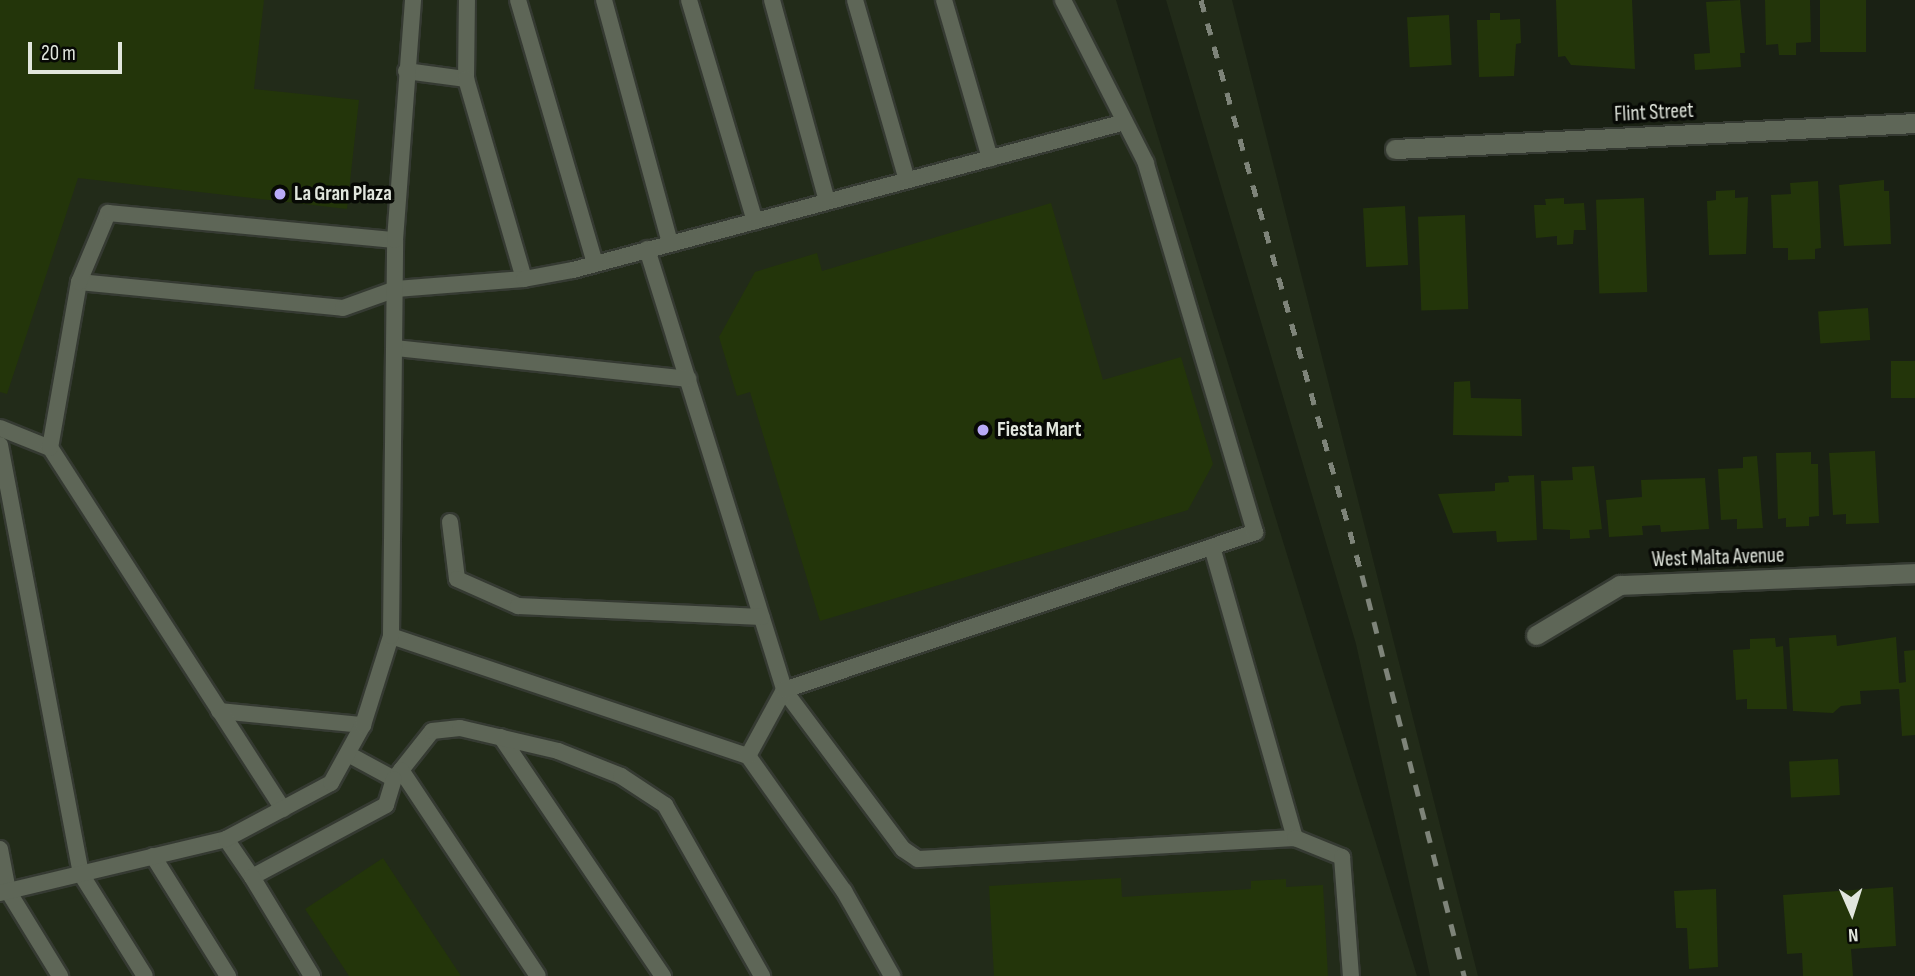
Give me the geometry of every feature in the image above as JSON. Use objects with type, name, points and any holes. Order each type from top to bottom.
[{"type":"street","name":"Flint Street","points":[[1395,149],[1915,123]]},
{"type":"street","name":"West Malta Avenue","points":[[1536,635],[1620,585],[1915,573]]},
{"type":"lane","points":[[4,892],[226,839],[331,783],[363,724],[391,635],[395,240],[413,0]]},
{"type":"lane","points":[[467,0],[466,79],[524,279]]},
{"type":"lane","points":[[518,0],[595,264]]},
{"type":"lane","points":[[604,0],[670,243]]},
{"type":"lane","points":[[689,0],[755,221]]},
{"type":"lane","points":[[772,0],[827,201]]},
{"type":"lane","points":[[855,0],[907,180]]},
{"type":"lane","points":[[944,0],[990,158]]},
{"type":"lane","points":[[748,756],[784,690],[1255,532],[1146,163],[1063,0]]},
{"type":"lane","points":[[406,71],[466,79]]},
{"type":"lane","points":[[79,282],[343,309],[396,289],[524,279],[595,264],[1125,122]]},
{"type":"lane","points":[[50,448],[79,282],[108,213],[395,240]]},
{"type":"lane","points":[[647,249],[784,690],[903,849],[918,859],[1295,838],[1342,857],[1351,976]]},
{"type":"lane","points":[[395,348],[688,379]]},
{"type":"lane","points":[[0,428],[50,448],[283,809]]},
{"type":"lane","points":[[0,445],[81,874],[145,976]]},
{"type":"lane","points":[[450,522],[457,579],[518,606],[762,617]]},
{"type":"lane","points":[[1212,547],[1295,838]]},
{"type":"lane","points":[[391,635],[748,756],[844,891],[892,976]]},
{"type":"lane","points":[[219,712],[363,724]]},
{"type":"lane","points":[[252,877],[386,805],[398,774],[432,731],[460,728],[558,751],[621,776],[665,805],[762,976]]},
{"type":"lane","points":[[501,737],[663,976]]},
{"type":"lane","points":[[348,754],[398,774],[538,976]]},
{"type":"lane","points":[[226,839],[312,976]]},
{"type":"lane","points":[[0,849],[4,892],[60,976]]},
{"type":"lane","points":[[153,856],[228,976]]},
{"type":"shaded area","name":"La Gran Plaza","points":[[0,0],[1116,0],[1417,976],[0,976]]},
{"type":"shaded area","points":[[1166,0],[1232,0],[1478,976],[1430,976],[1356,644]]},
{"type":"building","name":"La Gran Plaza","points":[[0,0],[264,0],[254,89],[359,100],[347,209],[78,178],[7,394],[0,392]]},
{"type":"building","points":[[1556,0],[1632,0],[1635,69],[1571,65],[1565,56],[1558,57]]},
{"type":"building","points":[[1740,0],[1745,53],[1740,53],[1741,67],[1695,70],[1694,54],[1710,53],[1706,2]]},
{"type":"building","points":[[1765,0],[1810,0],[1811,42],[1796,43],[1796,55],[1779,55],[1778,44],[1766,45]]},
{"type":"building","points":[[1820,0],[1866,0],[1866,52],[1820,52]]},
{"type":"building","points":[[1490,13],[1500,13],[1500,20],[1520,19],[1521,43],[1516,44],[1514,76],[1479,77],[1477,20],[1490,20]]},
{"type":"building","points":[[1449,15],[1452,65],[1410,67],[1407,17]]},
{"type":"building","points":[[1884,180],[1884,191],[1889,191],[1891,244],[1844,246],[1839,185]]},
{"type":"building","points":[[1818,181],[1821,248],[1815,249],[1815,259],[1788,260],[1788,248],[1773,248],[1771,195],[1791,194],[1790,183]]},
{"type":"building","points":[[1735,190],[1735,198],[1748,197],[1746,254],[1709,255],[1707,201],[1716,200],[1716,191]]},
{"type":"building","points":[[1564,198],[1564,204],[1584,203],[1586,230],[1574,230],[1573,244],[1557,245],[1557,236],[1536,238],[1534,205],[1546,205],[1545,199]]},
{"type":"building","points":[[1644,198],[1647,292],[1599,294],[1596,200]]},
{"type":"building","name":"Fiesta Mart","points":[[1051,203],[1103,380],[1181,357],[1213,464],[1188,510],[820,621],[750,392],[737,396],[719,337],[755,272],[817,253],[822,271]]},
{"type":"building","points":[[1405,206],[1408,265],[1366,267],[1363,208]]},
{"type":"building","points":[[1465,215],[1468,309],[1421,311],[1418,217]]},
{"type":"building","points":[[1868,308],[1870,340],[1820,343],[1818,311]]},
{"type":"building","points":[[1891,361],[1915,361],[1915,398],[1891,398]]},
{"type":"building","points":[[1470,381],[1471,398],[1521,399],[1522,436],[1453,435],[1454,382]]},
{"type":"building","points":[[1875,451],[1879,523],[1846,524],[1846,514],[1833,515],[1829,453]]},
{"type":"building","points":[[1811,452],[1811,464],[1818,464],[1819,516],[1809,517],[1809,526],[1786,527],[1786,518],[1778,519],[1776,453]]},
{"type":"building","points":[[1757,456],[1763,528],[1737,529],[1737,519],[1721,520],[1718,469],[1743,468],[1743,457]]},
{"type":"building","points":[[1594,466],[1602,529],[1589,530],[1590,538],[1570,539],[1570,530],[1543,529],[1541,481],[1573,480],[1572,467]]},
{"type":"building","points":[[1534,475],[1537,540],[1497,542],[1496,531],[1453,533],[1438,494],[1495,491],[1495,483],[1509,482],[1508,476]]},
{"type":"building","points":[[1705,478],[1709,529],[1661,532],[1660,525],[1642,526],[1643,535],[1609,537],[1606,500],[1642,497],[1641,480]]},
{"type":"building","points":[[1836,635],[1837,646],[1896,637],[1899,683],[1906,682],[1904,651],[1915,650],[1915,735],[1902,736],[1899,689],[1860,691],[1861,704],[1841,706],[1833,713],[1793,711],[1789,638]]},
{"type":"building","points":[[1775,638],[1776,647],[1783,646],[1787,709],[1747,709],[1747,699],[1736,700],[1733,650],[1750,649],[1750,639]]},
{"type":"building","points":[[1838,759],[1840,795],[1791,798],[1789,762]]},
{"type":"building","points":[[383,858],[461,976],[349,976],[305,909]]},
{"type":"building","points":[[1121,878],[1122,897],[1251,889],[1251,881],[1286,879],[1286,887],[1323,885],[1328,976],[994,976],[989,886]]},
{"type":"building","points":[[1893,887],[1896,946],[1851,949],[1853,976],[1803,976],[1802,953],[1787,954],[1783,895]]},
{"type":"building","points":[[1716,889],[1718,967],[1689,969],[1687,928],[1676,928],[1674,891]]},
{"type":"railway","points":[[1201,0],[1362,575],[1464,976]]},
{"type":"place","name":"La Gran Plaza","points":[[280,194]]},
{"type":"place","name":"Fiesta Mart","points":[[983,430]]}]
